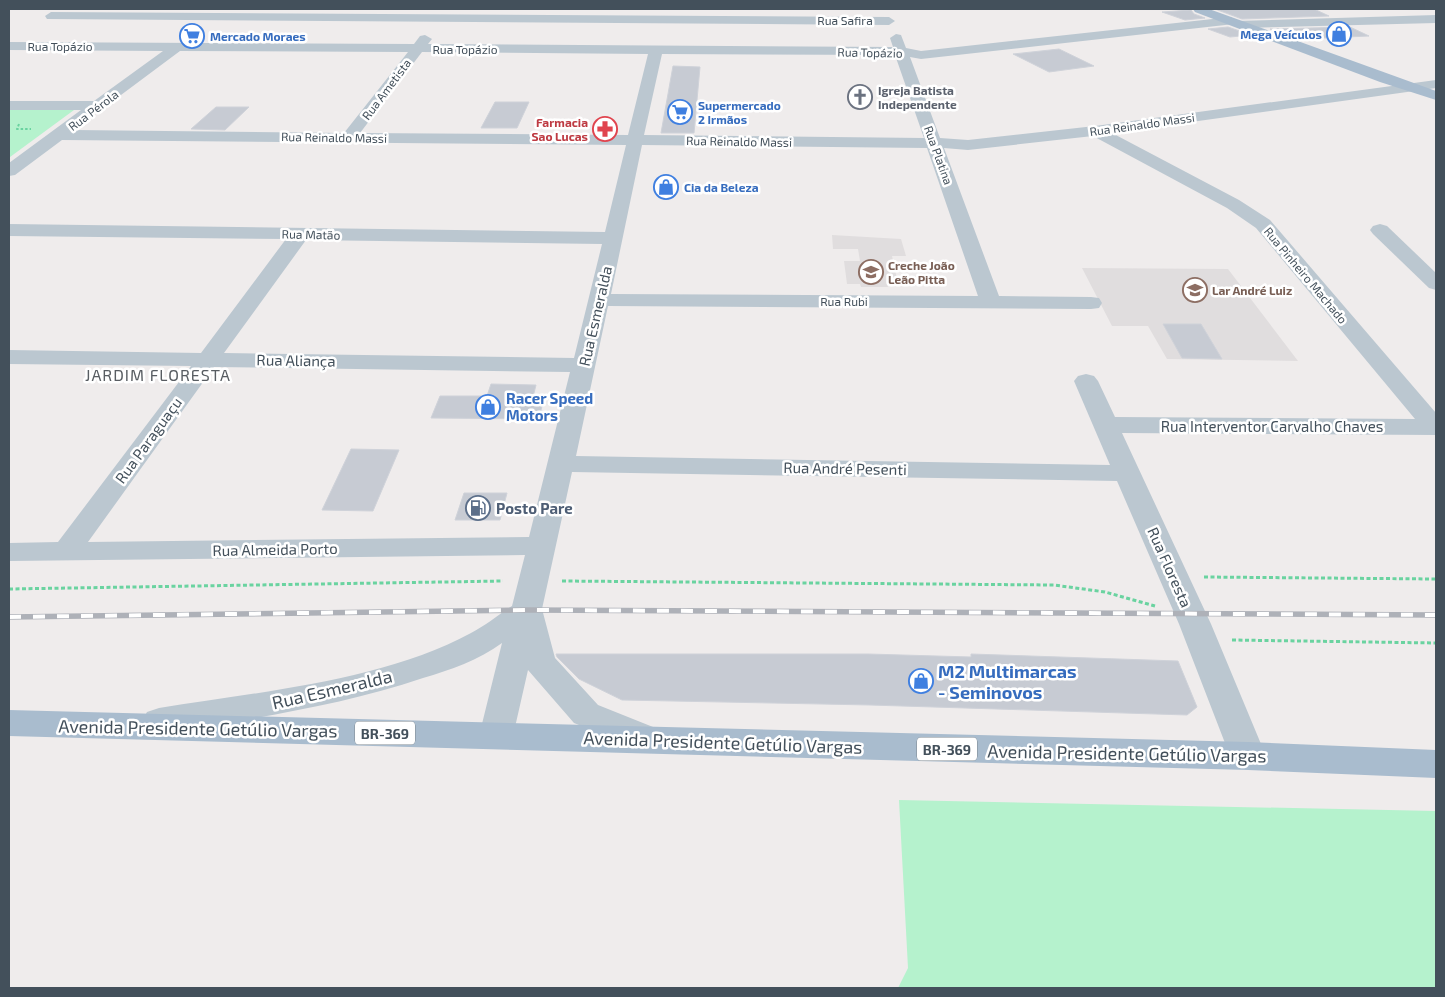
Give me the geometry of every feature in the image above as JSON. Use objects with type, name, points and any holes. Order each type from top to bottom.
[{"type":"main road","points":[[1199,9],[1385,79],[1436,102]]},
{"type":"main road","points":[[1410,89],[1436,96]]},
{"type":"main road","name":"Avenida Presidente Getúlio Vargas","points":[[9,723],[1248,756],[1436,764]]},
{"type":"street","name":"Rua Safira","points":[[64,9],[47,18],[362,17],[652,19],[767,14],[888,15]]},
{"type":"street","points":[[218,17],[231,9]]},
{"type":"street","points":[[362,17],[374,9]]},
{"type":"street","points":[[652,19],[664,9]]},
{"type":"street","name":"Rua Platina","points":[[888,15],[991,302]]},
{"type":"street","name":"Rua Ametista","points":[[349,138],[441,18]]},
{"type":"street","name":"Rua Topázio","points":[[9,46],[656,50],[920,55],[1236,23],[1436,19]]},
{"type":"street","name":"Rua Pérola","points":[[9,171],[177,47]]},
{"type":"street","name":"Rua Esmeralda","points":[[496,736],[614,238],[634,140],[656,50]]},
{"type":"street","name":"Rua Reinaldo Massi","points":[[59,135],[935,143],[968,145],[1095,131],[1436,84]]},
{"type":"street","points":[[9,105],[98,106]]},
{"type":"street","name":"Rua Pinheiro Machado","points":[[1095,131],[1233,204],[1263,224],[1436,427]]},
{"type":"street","name":"Rua Matão","points":[[9,230],[614,238]]},
{"type":"street","points":[[1380,230],[1428,267],[1436,284]]},
{"type":"street","name":"Rua Paraguaçu","points":[[66,552],[301,234]]},
{"type":"street","name":"Rua Rubi","points":[[598,300],[1090,303]]},
{"type":"street","name":"Rua Aliança","points":[[9,357],[584,365]]},
{"type":"street","name":"Rua Floresta","points":[[1086,381],[1195,624],[1248,756]]},
{"type":"street","name":"Rua Interventor Carvalho Chaves","points":[[1107,425],[1436,427]]},
{"type":"street","name":"Rua André Pesenti","points":[[561,464],[1128,473]]},
{"type":"street","name":"Rua Almeida Porto","points":[[9,552],[541,546]]},
{"type":"street","name":"Rua Esmeralda","points":[[124,727],[298,698],[371,683],[442,660],[483,641],[530,595]]},
{"type":"street","name":"Rua Esmeralda","points":[[530,595],[540,662],[586,714],[646,739]]},
{"type":"path","points":[[1174,576],[1436,578]]},
{"type":"path","points":[[9,589],[530,595],[1054,585],[1097,589],[1135,598],[1234,640],[1436,643]]},
{"type":"shaded area","name":"Creche João Leão Pitta","points":[[832,235],[901,239],[906,256],[892,256],[898,284],[887,284],[888,287],[861,287],[860,284],[847,284],[844,261],[860,261],[858,249],[833,249]]},
{"type":"shaded area","points":[[1082,268],[1228,269],[1298,361],[1167,359],[1148,326],[1112,326]]},
{"type":"green space","points":[[9,109],[74,110],[10,157]]},
{"type":"green space","points":[[899,800],[1436,811],[1436,988],[898,988],[908,968]]},
{"type":"building","points":[[1215,9],[1314,9],[1329,16],[1242,19]]},
{"type":"building","points":[[1191,10],[1194,14],[1205,18],[1185,20],[1162,12]]},
{"type":"building","points":[[1228,27],[1251,35],[1230,37],[1208,29]]},
{"type":"building","points":[[1350,27],[1369,36],[1301,39],[1270,29]]},
{"type":"building","points":[[1059,49],[1094,66],[1049,72],[1013,54]]},
{"type":"building","points":[[673,66],[700,67],[694,133],[661,133]]},
{"type":"building","points":[[495,102],[529,102],[517,128],[481,128]]},
{"type":"building","points":[[216,107],[249,107],[225,130],[191,129]]},
{"type":"building","points":[[1163,324],[1201,324],[1222,359],[1182,358]]},
{"type":"building","name":"Racer Speed Motors","points":[[491,384],[536,385],[533,397],[544,397],[539,419],[431,418],[440,396],[487,396]]},
{"type":"building","points":[[351,449],[399,450],[373,511],[322,510]]},
{"type":"building","points":[[464,493],[507,493],[500,520],[455,520]]},
{"type":"building","points":[[556,654],[868,654],[971,657],[971,654],[1178,661],[1197,707],[1187,715],[870,705],[622,700],[579,679]]},
{"type":"railway","points":[[9,617],[527,610],[1436,615]]},
{"type":"place","name":"Mega Veículos","points":[[1339,34]]},
{"type":"place","name":"Mercado Moraes","points":[[192,36]]},
{"type":"place","name":"Igreja Batista Independente","points":[[860,97]]},
{"type":"place","name":"Supermercado 2 Irmãos","points":[[680,112]]},
{"type":"place","name":"Farmacia Sao Lucas","points":[[605,129]]},
{"type":"place","name":"Cia da Beleza","points":[[666,187]]},
{"type":"place","name":"Creche João Leão Pitta","points":[[871,272]]},
{"type":"place","name":"Lar André Luiz","points":[[1195,290]]},
{"type":"place","name":"Racer Speed Motors","points":[[488,407]]},
{"type":"place","name":"Posto Pare","points":[[478,508]]},
{"type":"place","name":"M2 Multimarcas - Seminovos","points":[[921,681]]},
{"type":"district","name":"JARDIM FLORESTA","points":[[158,374]]}]
